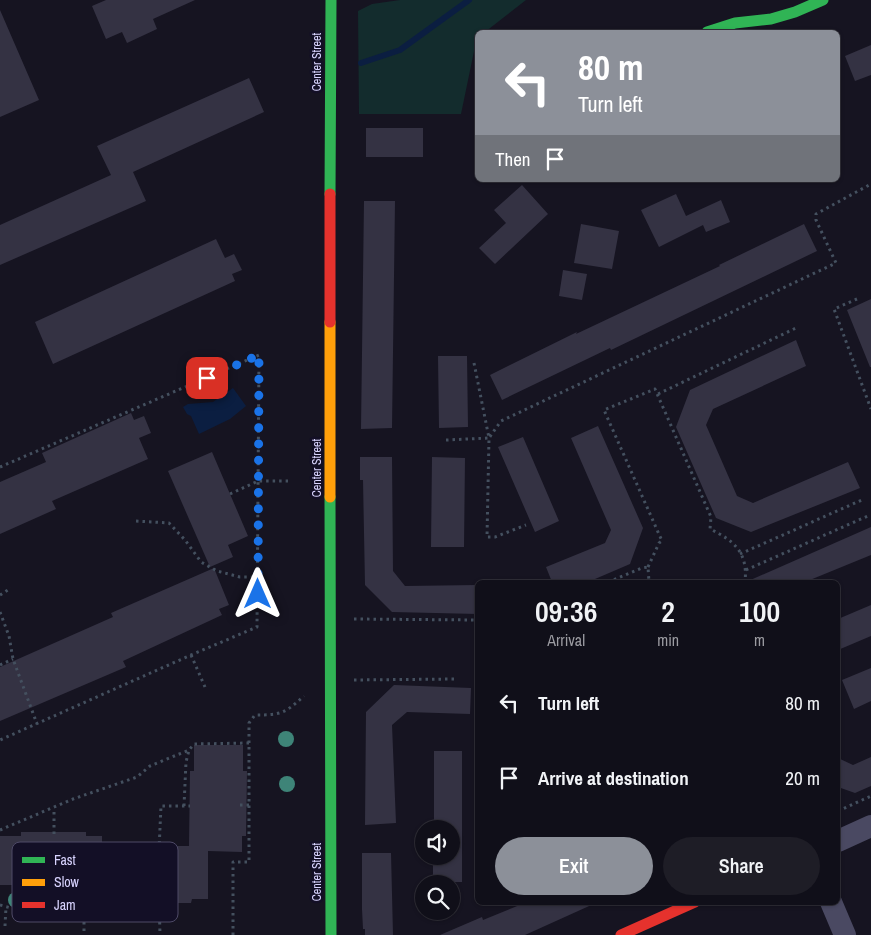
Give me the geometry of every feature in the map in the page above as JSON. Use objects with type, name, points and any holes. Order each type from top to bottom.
[{"type":"street","name":"Center Street","points":[[331,935],[330,309],[332,0]]},
{"type":"street","points":[[713,30],[735,23],[771,19],[795,12],[824,0]]},
{"type":"street","points":[[840,840],[871,826]]},
{"type":"street","points":[[621,935],[688,905]]},
{"type":"street","points":[[832,905],[845,935]]},
{"type":"path","points":[[489,438],[501,421],[836,263],[816,220],[816,214],[871,184]]},
{"type":"path","points":[[856,299],[834,309],[871,409]]},
{"type":"path","points":[[658,394],[796,328]]},
{"type":"path","points":[[0,467],[259,355],[257,627],[0,740]]},
{"type":"path","points":[[474,363],[489,438],[487,537],[494,537],[526,524]]},
{"type":"path","points":[[649,580],[648,567],[659,543],[662,541],[604,410],[655,389],[711,517],[710,529],[734,543],[746,570],[745,580]]},
{"type":"path","points":[[446,440],[489,438]]},
{"type":"path","points":[[230,494],[258,481],[288,480]]},
{"type":"path","points":[[740,554],[864,499]]},
{"type":"path","points":[[746,570],[870,515]]},
{"type":"path","points":[[136,521],[169,524],[202,562],[218,572],[240,577],[258,577]]},
{"type":"path","points":[[613,580],[648,567]]},
{"type":"path","points":[[0,595],[11,588]]},
{"type":"path","points":[[0,612],[9,636],[12,660],[37,724]]},
{"type":"path","points":[[353,619],[475,620]]},
{"type":"path","points":[[191,655],[205,687]]},
{"type":"path","points":[[0,664],[12,660]]},
{"type":"path","points":[[354,680],[457,679]]},
{"type":"path","points":[[233,935],[233,862],[250,862],[249,723],[255,715],[281,714],[304,696]]},
{"type":"path","points":[[184,806],[186,762],[189,750],[194,744],[249,743]]},
{"type":"path","points":[[0,830],[73,799],[137,777],[150,766],[189,750]]},
{"type":"path","points":[[840,810],[871,796]]},
{"type":"path","points":[[240,804],[249,805]]},
{"type":"path","points":[[159,842],[161,806],[190,806]]},
{"type":"path","points":[[54,807],[54,834]]},
{"type":"path","points":[[0,905],[12,908]]},
{"type":"path","points":[[5,926],[6,907]]},
{"type":"path","points":[[84,922],[84,935]]},
{"type":"path","points":[[160,922],[160,935]]},
{"type":"green space","points":[[400,0],[526,0],[488,30],[475,30],[475,46],[461,114],[359,114],[358,11],[372,4]]},
{"type":"water","points":[[233,388],[246,406],[230,419],[199,434],[191,416],[187,414],[183,407],[188,404],[213,402]]},
{"type":"building","points":[[106,0],[195,0],[153,19],[157,29],[127,43],[122,32],[106,39],[92,6]]},
{"type":"building","points":[[0,10],[39,100],[0,117]]},
{"type":"building","points":[[871,45],[871,75],[855,81],[845,56]]},
{"type":"building","points":[[249,78],[264,112],[133,172],[146,201],[0,265],[0,225],[111,175],[97,146]]},
{"type":"building","points":[[366,128],[423,128],[423,157],[366,157]]},
{"type":"building","points":[[522,185],[548,214],[495,264],[479,248],[506,223],[494,210]]},
{"type":"building","points":[[676,194],[686,216],[721,200],[730,222],[706,232],[703,225],[659,247],[641,210]]},
{"type":"building","points":[[364,201],[395,201],[392,428],[361,429]]},
{"type":"building","points":[[581,224],[619,231],[612,269],[574,263]]},
{"type":"building","points":[[804,224],[817,251],[502,400],[490,375]]},
{"type":"building","points":[[216,239],[225,258],[234,254],[242,270],[232,274],[235,281],[53,364],[35,322]]},
{"type":"building","points":[[563,270],[587,274],[582,300],[559,296]]},
{"type":"building","points":[[871,299],[871,367],[870,367],[847,310]]},
{"type":"building","points":[[796,340],[806,366],[713,409],[706,425],[737,496],[753,503],[848,462],[860,488],[751,532],[716,518],[676,427],[690,390]]},
{"type":"building","points":[[438,356],[467,356],[468,427],[439,428]]},
{"type":"building","points":[[131,413],[134,420],[144,416],[151,433],[139,438],[148,459],[52,501],[56,509],[0,534],[0,482],[46,462],[42,453]]},
{"type":"building","points":[[598,426],[643,528],[630,564],[593,580],[551,580],[546,567],[605,543],[611,530],[571,438]]},
{"type":"building","points":[[523,437],[559,521],[535,532],[498,447]]},
{"type":"building","points":[[212,452],[248,536],[228,545],[233,557],[210,567],[168,471]]},
{"type":"building","points":[[360,457],[392,457],[393,571],[405,586],[475,585],[475,614],[392,612],[365,585],[363,480],[360,480]]},
{"type":"building","points":[[432,457],[465,458],[464,547],[431,547]]},
{"type":"building","points":[[871,527],[871,555],[810,580],[751,580]]},
{"type":"building","points":[[214,568],[229,605],[219,609],[222,615],[123,661],[126,667],[0,721],[0,667],[113,617],[111,613]]},
{"type":"building","points":[[871,605],[871,636],[840,649],[840,618]]},
{"type":"building","points":[[871,668],[871,701],[854,709],[842,680]]},
{"type":"building","points":[[394,685],[471,688],[470,714],[407,712],[392,725],[396,823],[365,825],[366,712]]},
{"type":"building","points":[[194,745],[243,745],[243,771],[247,771],[246,836],[242,836],[242,852],[208,851],[208,899],[192,899],[191,903],[178,903],[178,846],[189,846],[190,771],[194,771]]},
{"type":"building","points":[[434,751],[462,751],[462,882],[460,882],[460,875],[433,875],[433,865],[460,865],[460,820],[434,820]]},
{"type":"building","points":[[871,757],[871,786],[855,793],[840,788],[840,759],[853,765]]},
{"type":"building","points":[[21,832],[86,832],[86,836],[102,836],[102,842],[12,842],[12,885],[0,885],[0,836],[21,836]]},
{"type":"building","points":[[362,853],[391,853],[393,935],[365,935],[362,909]]},
{"type":"building","points":[[520,905],[591,905],[525,935],[440,935],[482,917],[483,920]]},
{"type":"waterway","points":[[361,63],[400,50],[469,0]]},
{"type":"traffic: fast","points":[[330,194],[331,0]]},
{"type":"traffic: fast","points":[[713,30],[735,23],[771,19],[795,12],[823,0]]},
{"type":"traffic: fast","points":[[330,497],[331,935]]},
{"type":"traffic: slow","points":[[330,322],[330,497]]},
{"type":"traffic: jam","points":[[330,194],[330,322]]},
{"type":"traffic: jam","points":[[621,935],[688,905]]},
{"type":"route","points":[[207,378],[259,355],[258,594]]}]
